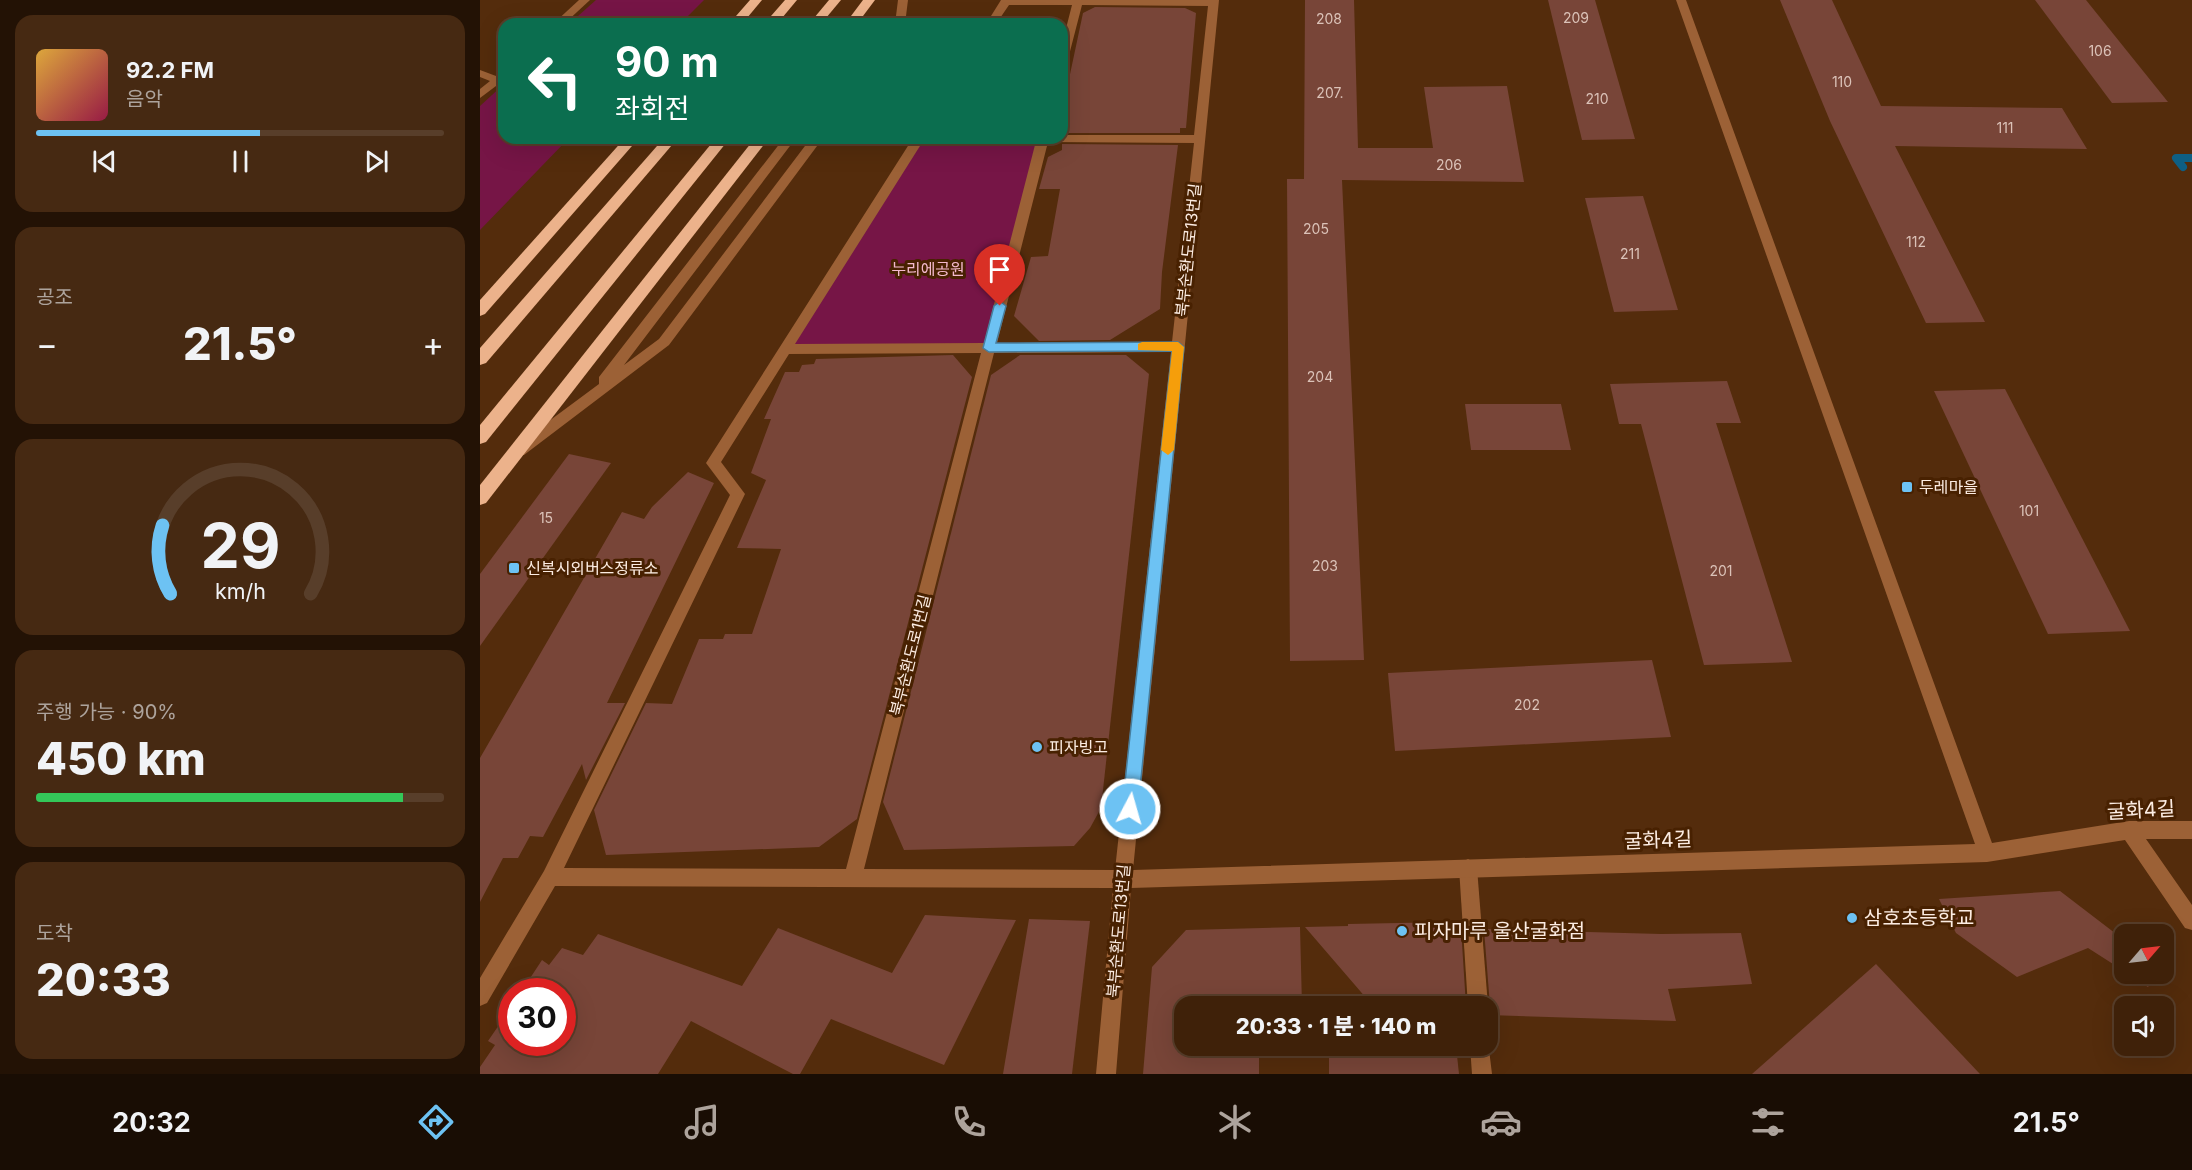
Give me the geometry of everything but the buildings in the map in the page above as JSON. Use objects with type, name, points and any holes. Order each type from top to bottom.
[{"type":"highway","points":[[740,18],[756,0]]},
{"type":"highway","points":[[775,18],[791,0]]},
{"type":"highway","points":[[820,18],[835,0]]},
{"type":"highway","points":[[856,18],[869,0]]},
{"type":"highway","points":[[480,310],[627,144]]},
{"type":"highway","points":[[480,359],[666,144]]},
{"type":"highway","points":[[480,437],[718,144]]},
{"type":"highway","points":[[480,498],[757,144]]},
{"type":"street","points":[[565,18],[585,0]]},
{"type":"street","points":[[901,18],[903,0]]},
{"type":"street","points":[[1681,0],[1987,853]]},
{"type":"street","points":[[995,18],[1006,1],[1214,2]]},
{"type":"street","name":"북부순환도로13번길","points":[[1106,1074],[1123,879],[1214,2]]},
{"type":"street","points":[[1068,39],[1077,3]]},
{"type":"street","points":[[480,73],[498,76]]},
{"type":"street","points":[[480,95],[498,80]]},
{"type":"street","points":[[1068,138],[1200,140]]},
{"type":"street","points":[[591,398],[785,144]]},
{"type":"street","points":[[515,454],[664,342],[812,144]]},
{"type":"street","points":[[480,996],[550,877],[738,494],[713,463],[915,144]]},
{"type":"street","name":"북부순환도로1번길","points":[[852,879],[1041,144]]},
{"type":"street","points":[[785,349],[1178,347]]},
{"type":"street","points":[[2129,830],[2192,921]]},
{"type":"street","name":"굴화4길","points":[[852,879],[1123,879],[1987,853],[2129,830],[2192,830]]},
{"type":"street","points":[[1468,868],[1477,996]]},
{"type":"street","points":[[550,877],[852,879]]},
{"type":"street","points":[[1481,1056],[1482,1074]]},
{"type":"green space","points":[[596,0],[704,0],[686,18],[576,18]]},
{"type":"green space","points":[[498,90],[498,144],[563,144],[480,230],[480,106]]},
{"type":"green space","name":"누리에공원","points":[[915,144],[1041,144],[989,347],[785,349]]},
{"type":"waterway","points":[[2183,167],[2176,158],[2192,158]]},
{"type":"slow traffic","points":[[1142,347],[1178,347],[1168,450]]},
{"type":"place","name":"두레마을","points":[[1907,487]]},
{"type":"place","name":"신복시외버스정류소","points":[[514,568]]},
{"type":"place","name":"피자빙고","points":[[1037,747]]},
{"type":"place","name":"삼호초등학교","points":[[1852,918]]},
{"type":"place","name":"피자마루 울산굴화점","points":[[1402,931]]},
{"type":"route","points":[[1000,306],[989,348],[1178,347],[1130,809]]}]
